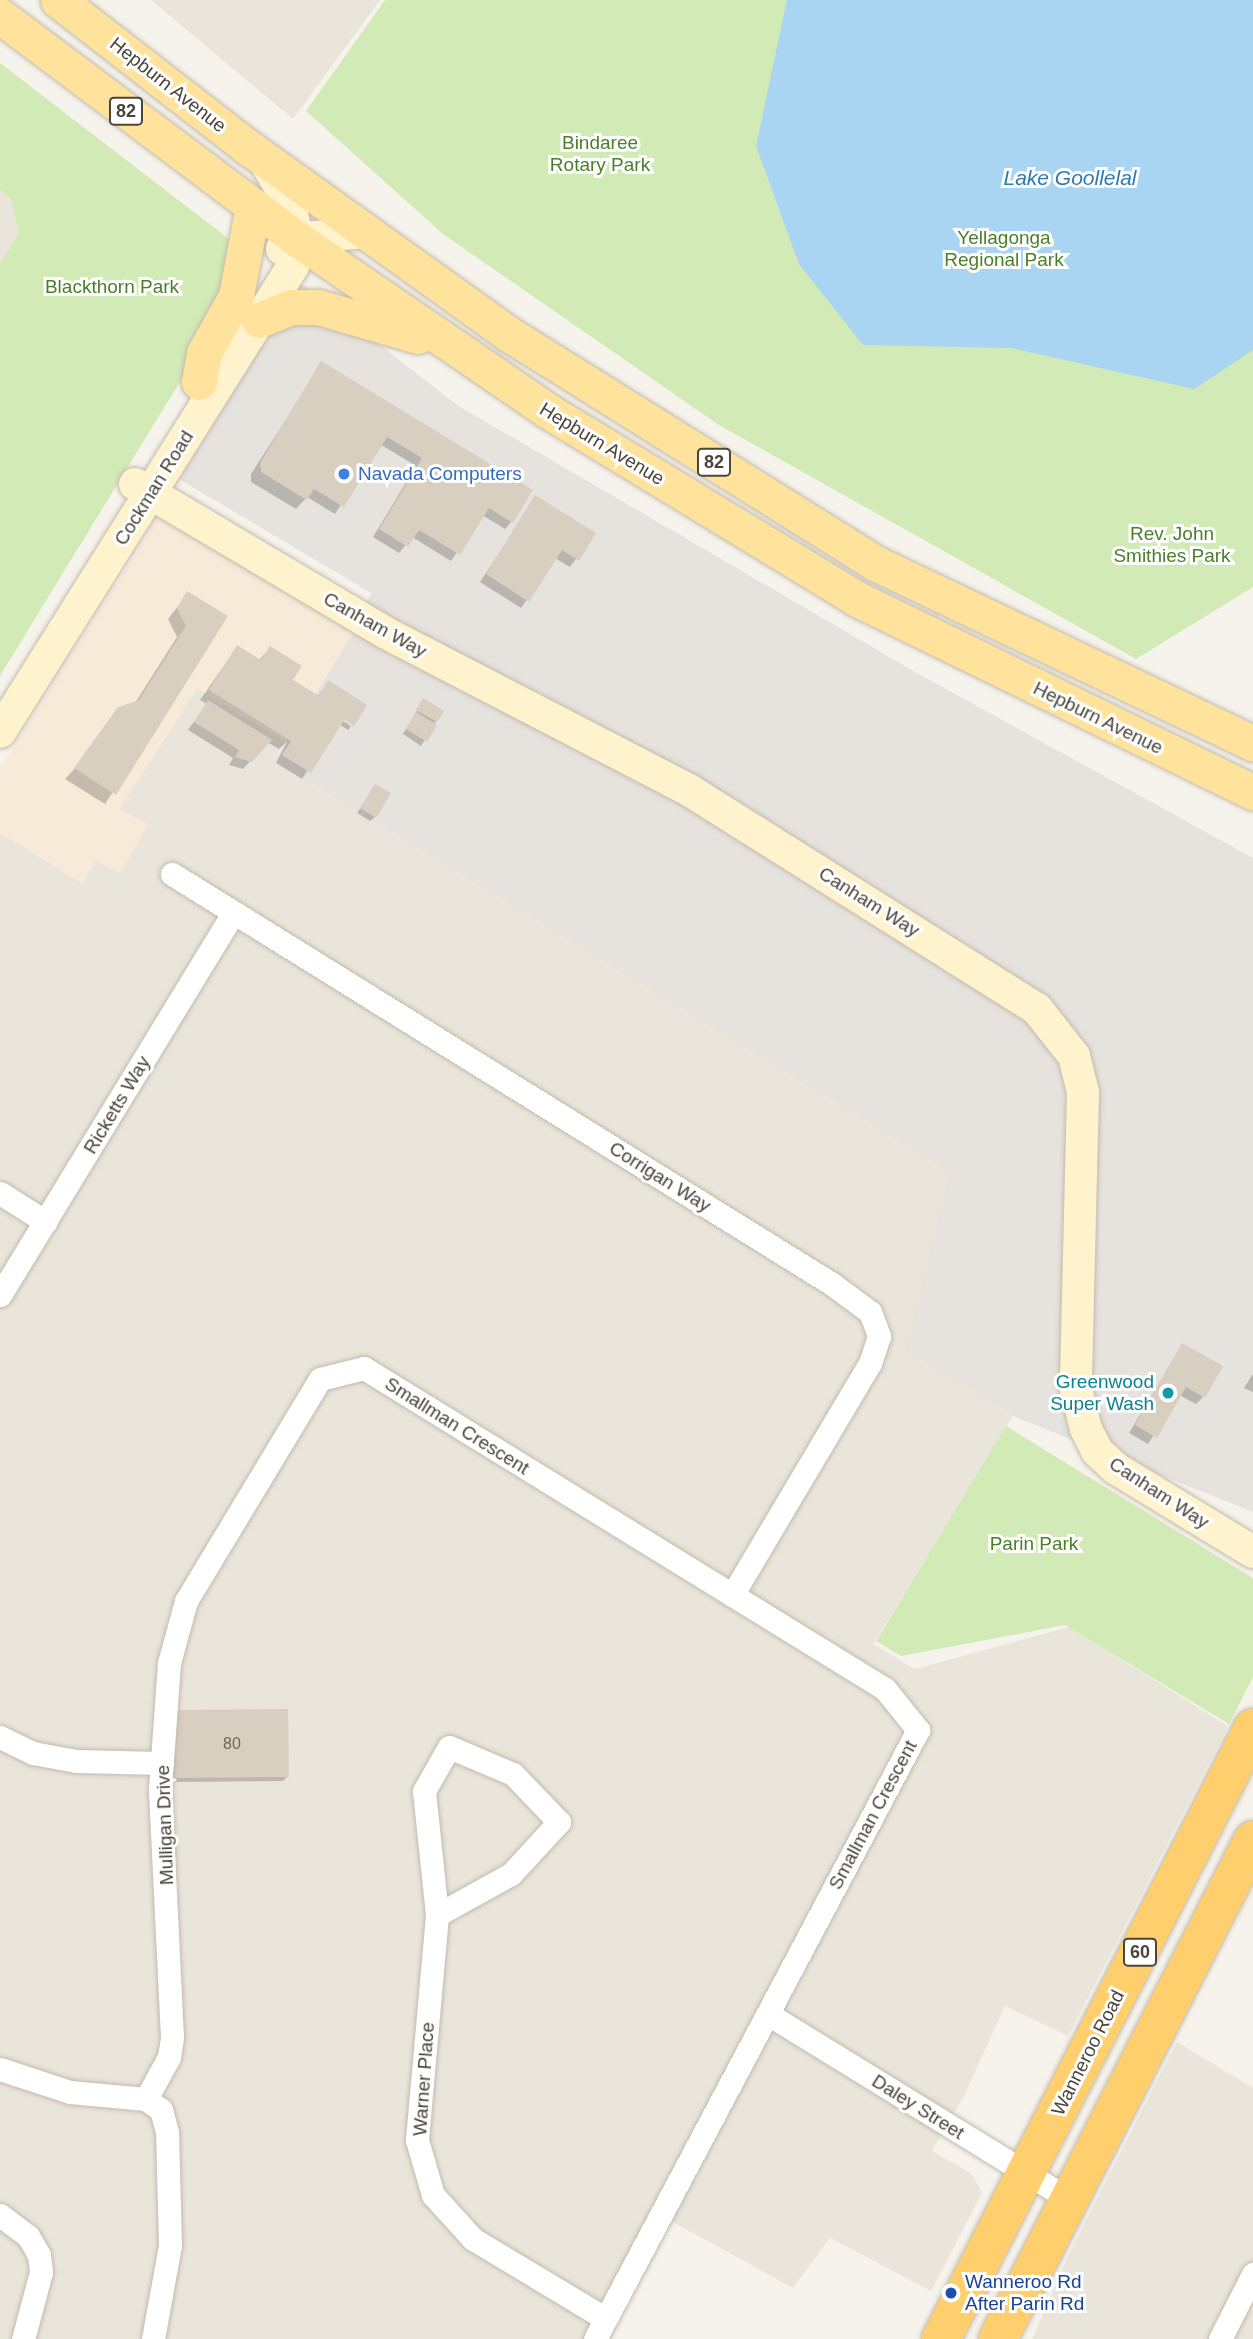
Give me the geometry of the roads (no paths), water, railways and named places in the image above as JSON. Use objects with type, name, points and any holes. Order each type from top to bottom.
[{"type":"highway","name":"Wanneroo Road","points":[[941,2339],[1253,1728]]},
{"type":"highway","name":"60","points":[[998,2339],[1253,1840]]},
{"type":"main road","name":"Hepburn Avenue","points":[[58,0],[364,232],[512,336],[875,563],[1253,743]]},
{"type":"main road","name":"Hepburn Avenue","points":[[0,16],[297,239],[442,342],[857,599],[1253,792]]},
{"type":"main road","name":"Cockman Road","points":[[0,701],[293,266],[297,239],[290,204],[262,156]]},
{"type":"main road","points":[[198,382],[204,353],[236,296],[253,206]]},
{"type":"main road","points":[[297,239],[364,232]]},
{"type":"main road","name":"Cockman Road","points":[[0,732],[148,480],[198,382],[275,255],[297,239]]},
{"type":"main road","points":[[259,320],[292,307],[318,307],[442,342]]},
{"type":"main road","name":"Canham Way","points":[[148,480],[375,607],[695,773],[1047,994],[1084,1042],[1104,1102],[1095,1377],[1105,1426],[1130,1458],[1253,1530]]},
{"type":"main road","name":"Canham Way","points":[[148,480],[386,634],[688,790],[1037,1009],[1074,1056],[1083,1092],[1076,1390],[1086,1429],[1097,1451],[1115,1468],[1253,1552]]},
{"type":"street","name":"Corrigan Way","points":[[172,874],[832,1284],[870,1312],[879,1336],[870,1363],[732,1595]]},
{"type":"street","name":"Ricketts Way","points":[[0,1295],[233,913]]},
{"type":"street","points":[[0,1193],[46,1222]]},
{"type":"street","name":"Smallman Crescent","points":[[364,1368],[885,1689],[918,1730],[595,2339]]},
{"type":"street","name":"Mulligan Drive","points":[[146,2099],[169,2057],[172,2037],[162,1763],[169,1663],[186,1601],[320,1379],[364,1368]]},
{"type":"street","points":[[0,1737],[33,1753],[76,1761],[162,1763]]},
{"type":"street","name":"Warner Place","points":[[437,1915],[511,1874],[559,1822],[513,1774],[449,1747],[424,1791],[437,1915],[417,2140],[433,2195],[473,2239],[606,2319]]},
{"type":"street","name":"Daley Street","points":[[768,2014],[1070,2200]]},
{"type":"street","points":[[0,2069],[70,2092],[146,2099],[161,2110],[167,2132],[170,2245],[153,2339]]},
{"type":"street","points":[[0,2215],[28,2236],[39,2255],[41,2272],[23,2339]]},
{"type":"street","points":[[1220,2339],[1253,2274]]},
{"type":"water","name":"Lake Goollelal","points":[[787,0],[1253,0],[1253,350],[1194,389],[1011,348],[863,345],[799,264],[756,146]]},
{"type":"place","name":"Navada Computers","points":[[344,474]]},
{"type":"place","name":"Greenwood Super Wash","points":[[1168,1393]]},
{"type":"place","name":"Wanneroo Rd After Parin Rd","points":[[951,2293]]},
{"type":"park label","name":"Bindaree Rotary Park","points":[[600,154]]},
{"type":"park label","name":"Yellagonga Regional Park","points":[[1004,249]]},
{"type":"park label","name":"Blackthorn Park","points":[[112,287]]},
{"type":"park label","name":"Rev. John Smithies Park","points":[[1172,545]]},
{"type":"park label","name":"Parin Park","points":[[1034,1544]]}]
